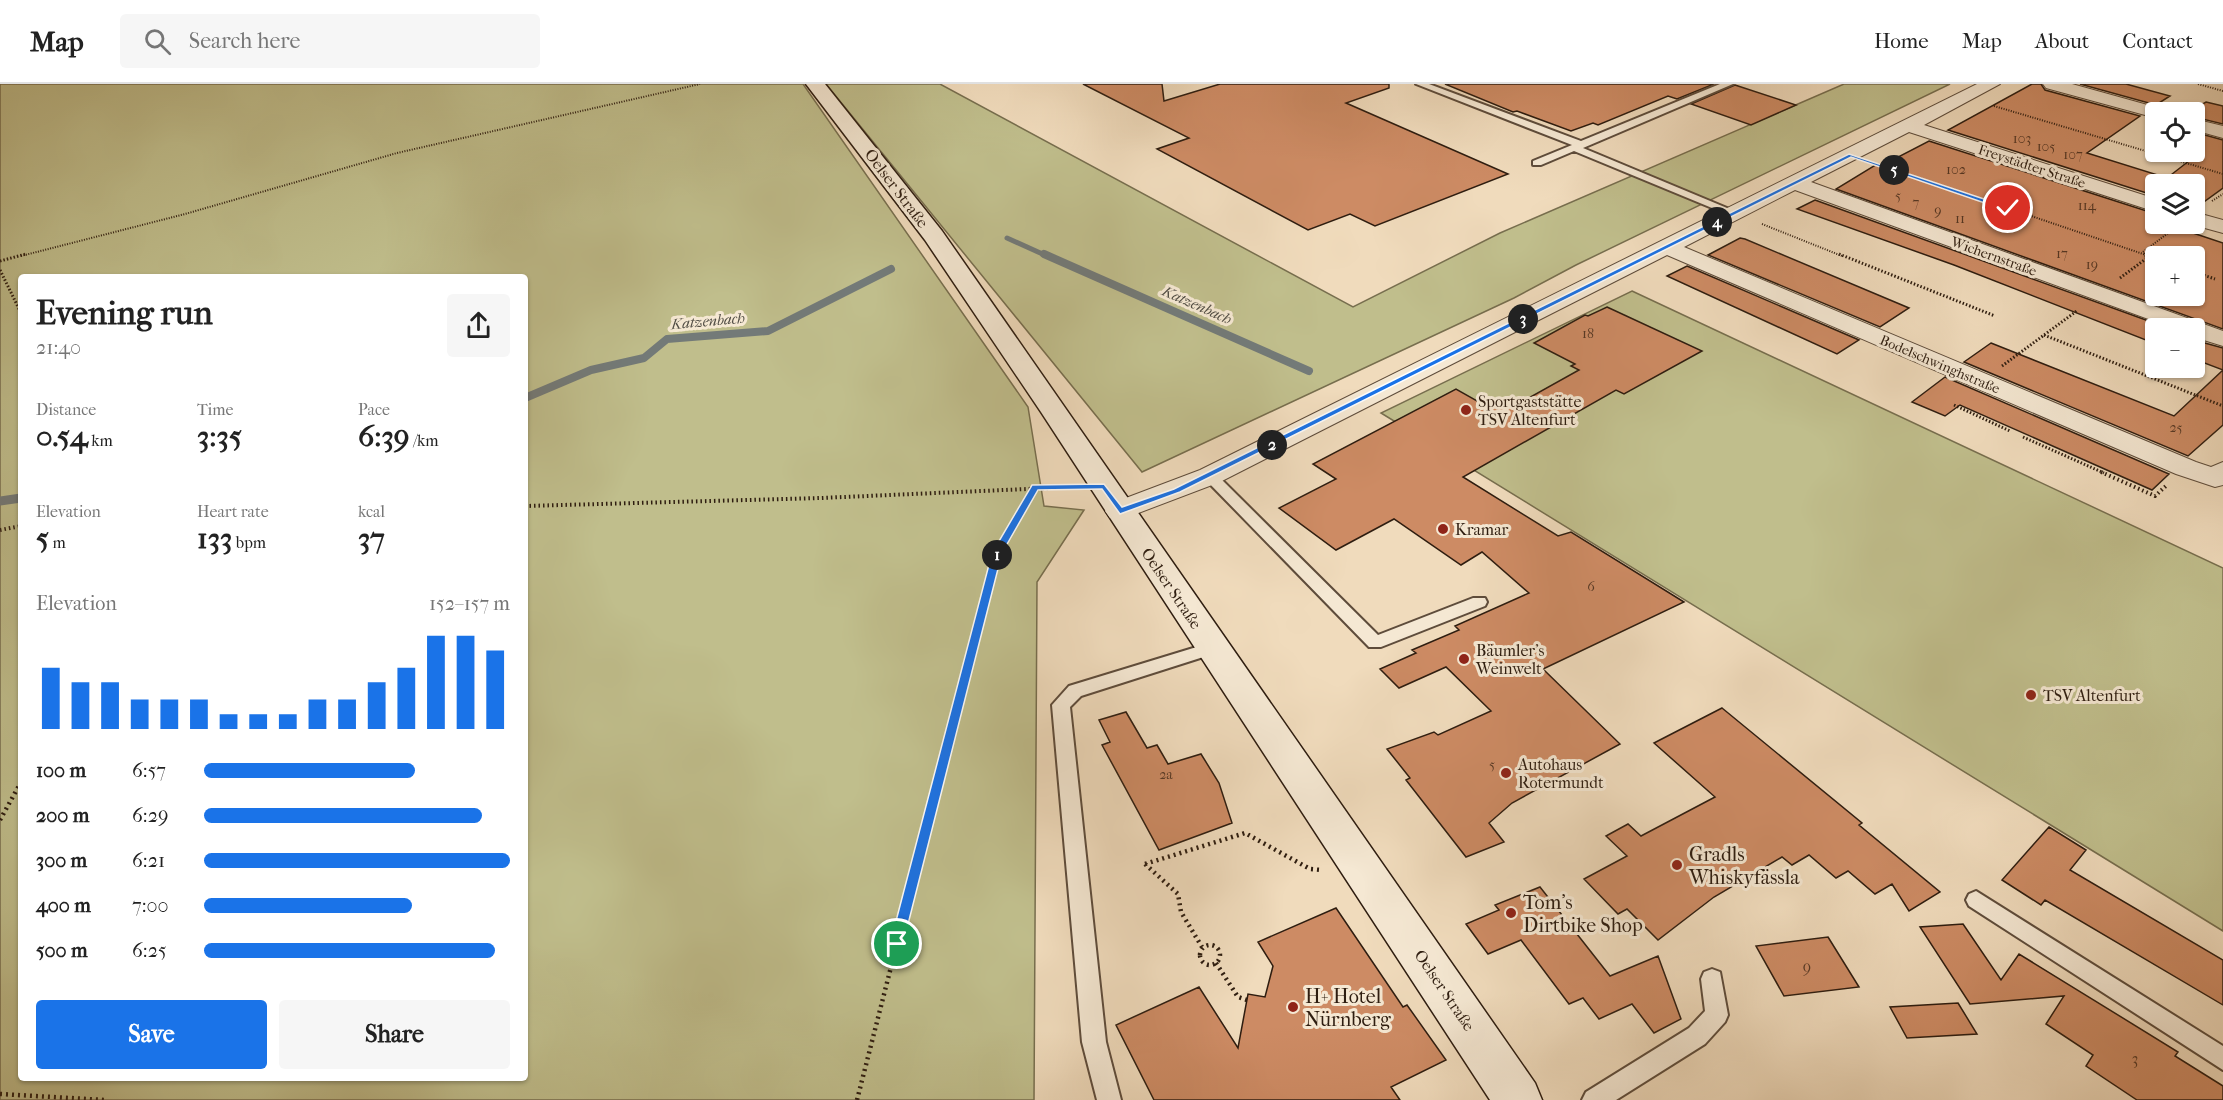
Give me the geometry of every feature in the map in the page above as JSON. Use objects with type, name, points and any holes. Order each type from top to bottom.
[{"type":"main road","name":"Oelser Straße","points":[[815,84],[934,236],[1518,1100]]},
{"type":"street","points":[[1112,499],[1210,476],[1991,84]]},
{"type":"street","points":[[2052,84],[2145,110]]},
{"type":"street","name":"Freystädter Straße","points":[[1909,126],[2145,202]]},
{"type":"street","points":[[2205,127],[2223,132]]},
{"type":"street","name":"Wichernstraße","points":[[1794,183],[2164,318]]},
{"type":"street","points":[[2205,221],[2223,227]]},
{"type":"street","name":"Bodelschwinghstraße","points":[[1666,247],[2187,468],[2219,474]]},
{"type":"street","name":"Wichernstraße","points":[[2205,333],[2223,339]]},
{"type":"lane","points":[[1421,84],[1734,213]]},
{"type":"lane","points":[[1537,164],[1728,84]]},
{"type":"lane","points":[[1210,476],[1375,643],[1479,602]]},
{"type":"lane","points":[[1109,1100],[1094,1042],[1061,705],[1075,691],[1212,648]]},
{"type":"lane","points":[[1976,900],[2223,1059]]},
{"type":"lane","points":[[1594,1100],[1697,1036],[1717,1015],[1712,979]]},
{"type":"path","points":[[0,261],[185,214],[397,153],[700,84]]},
{"type":"path","points":[[2198,84],[2223,91]]},
{"type":"path","points":[[1965,98],[2223,174]]},
{"type":"path","points":[[1851,155],[2144,254],[2147,258],[1982,381]]},
{"type":"path","points":[[1734,213],[1995,316]]},
{"type":"path","points":[[2144,254],[2143,252],[2167,234]]},
{"type":"path","points":[[0,270],[18,307]]},
{"type":"path","points":[[2205,276],[2215,279]]},
{"type":"path","points":[[2043,335],[2223,406]]},
{"type":"path","points":[[1954,405],[2010,431]]},
{"type":"path","points":[[2023,437],[2155,496],[2187,468]]},
{"type":"path","points":[[857,1100],[997,553],[1035,487]]},
{"type":"path","points":[[528,506],[821,498],[1035,487],[1112,499]]},
{"type":"path","points":[[0,530],[18,527]]},
{"type":"path","points":[[0,820],[18,787]]},
{"type":"path","points":[[1202,947],[1181,912],[1178,894],[1145,864],[1245,833],[1311,870],[1367,874]]},
{"type":"path","points":[[1213,945],[1219,949],[1221,958],[1216,963],[1205,964],[1198,955],[1202,947],[1213,945]]},
{"type":"path","points":[[1216,963],[1238,997],[1247,1000]]},
{"type":"path","points":[[0,1094],[105,1100]]},
{"type":"shaded area","points":[[0,84],[803,84],[1028,407],[1044,506],[1084,510],[1037,582],[1034,1100],[0,1100]]},
{"type":"shaded area","points":[[826,84],[940,84],[1353,307],[1500,233],[1844,84],[1950,84],[1576,265],[1514,298],[1142,472]]},
{"type":"shaded area","name":"TSV Altenfurt","points":[[1632,291],[2223,568],[2223,931],[1381,413]]},
{"type":"building","points":[[1083,84],[1162,84],[1164,101],[1220,84],[1389,84],[1389,88],[1346,103],[1508,174],[1375,226],[1350,214],[1308,230],[1157,149],[1189,138]]},
{"type":"building","points":[[1445,84],[1714,84],[1677,99],[1668,96],[1598,125],[1593,123],[1571,131],[1517,111],[1513,112]]},
{"type":"building","points":[[2032,84],[2041,84],[2045,90],[2140,116],[2087,153],[2154,174],[2145,174],[2145,193],[1948,130]]},
{"type":"building","points":[[2080,84],[2126,84],[2170,96],[2161,102],[2145,102]]},
{"type":"building","points":[[1735,85],[1796,105],[1751,125],[1691,104]]},
{"type":"building","points":[[2205,103],[2223,106],[2223,124],[2205,120]]},
{"type":"building","points":[[2205,135],[2223,140],[2223,188],[2205,201],[2205,174],[2172,174],[2188,162],[2205,162]]},
{"type":"building","points":[[1929,141],[2145,210],[2145,234],[2196,234],[2223,243],[2223,329],[2205,322],[2205,318],[2193,318],[2159,306],[2205,306],[2205,246],[2145,246],[2145,301],[1836,189],[1877,164],[1881,166]]},
{"type":"building","points":[[1815,200],[2145,320],[2145,340],[1954,265],[1797,209]]},
{"type":"building","points":[[1740,238],[1909,308],[1880,327],[1708,255]]},
{"type":"building","points":[[1687,266],[1859,340],[1837,354],[1667,276]]},
{"type":"building","points":[[1607,307],[1702,351],[1624,394],[1616,390],[1463,477],[1558,536],[1571,532],[1684,602],[1543,669],[1620,744],[1512,803],[1489,823],[1504,842],[1466,857],[1406,780],[1410,778],[1387,749],[1434,732],[1438,735],[1491,711],[1446,667],[1399,688],[1380,669],[1416,653],[1412,650],[1459,630],[1455,626],[1529,593],[1482,552],[1461,565],[1394,519],[1336,550],[1279,508],[1336,479],[1313,464],[1456,389],[1484,405],[1492,400],[1498,404],[1508,398],[1518,404],[1579,370],[1571,366],[1575,364],[1534,343],[1585,315],[1588,316]]},
{"type":"building","points":[[1991,343],[2174,416],[2223,370],[2223,425],[2188,456],[1964,362]]},
{"type":"building","points":[[2205,343],[2223,348],[2223,370],[2205,363]]},
{"type":"building","points":[[1945,377],[2169,474],[2152,490],[1960,405],[1945,416],[1912,402]]},
{"type":"building","points":[[1722,708],[1862,823],[1859,825],[1940,892],[1909,911],[1892,884],[1875,894],[1848,871],[1836,878],[1809,855],[1792,865],[1782,857],[1714,897],[1658,940],[1627,909],[1618,914],[1584,879],[1627,856],[1606,836],[1628,824],[1641,836],[1715,797],[1654,743]]},
{"type":"building","points":[[1126,712],[1147,748],[1157,745],[1168,764],[1201,754],[1219,783],[1232,823],[1159,850],[1102,745],[1110,742],[1099,720]]},
{"type":"building","points":[[2049,827],[2086,850],[2070,870],[2223,960],[2223,1005],[2045,900],[2041,905],[2002,880]]},
{"type":"building","points":[[1540,887],[1610,976],[1658,956],[1681,1019],[1654,1033],[1632,1004],[1599,1019],[1583,998],[1569,1004],[1521,940],[1488,954],[1466,924],[1499,910],[1495,905]]},
{"type":"building","name":"H+ Hotel Nürnberg","points":[[1336,908],[1403,1007],[1407,1005],[1446,1060],[1391,1087],[1400,1100],[1154,1100],[1116,1025],[1199,987],[1238,1048],[1248,994],[1265,997],[1273,966],[1258,942]]},
{"type":"building","points":[[1963,924],[2001,980],[2019,954],[2178,1052],[2175,1056],[2223,1086],[2223,1100],[2137,1100],[2086,1066],[2093,1055],[2046,1024],[2064,996],[1970,1004],[1920,927]]},
{"type":"building","points":[[1828,937],[1859,987],[1784,996],[1756,946]]},
{"type":"building","points":[[1958,1003],[1977,1034],[1907,1038],[1890,1007]]},
{"type":"waterway","name":"Katzenbach","points":[[1007,238],[1047,256]]},
{"type":"waterway","name":"Katzenbach","points":[[1044,254],[1309,371]]},
{"type":"waterway","name":"Katzenbach","points":[[528,397],[591,370],[644,358],[667,339],[768,331],[891,269]]},
{"type":"waterway","name":"Katzenbach","points":[[0,501],[18,498]]},
{"type":"place","name":"Sportgaststätte TSV Altenfurt","points":[[1466,410]]},
{"type":"place","name":"Kramar","points":[[1443,529]]},
{"type":"place","name":"Bäumler's Weinwelt","points":[[1464,659]]},
{"type":"place","name":"TSV Altenfurt","points":[[2031,695]]},
{"type":"place","name":"Autohaus Rotermundt","points":[[1506,773]]},
{"type":"place","name":"Gradls Whiskyfässla","points":[[1677,865]]},
{"type":"place","name":"Tom's Dirtbike Shop","points":[[1511,913]]},
{"type":"place","name":"H+ Hotel Nürnberg","points":[[1293,1007]]},
{"type":"route","points":[[897,944],[997,553],[1035,487],[1104,486],[1120,511],[1177,490],[1210,476],[1851,155],[2008,208]]}]
